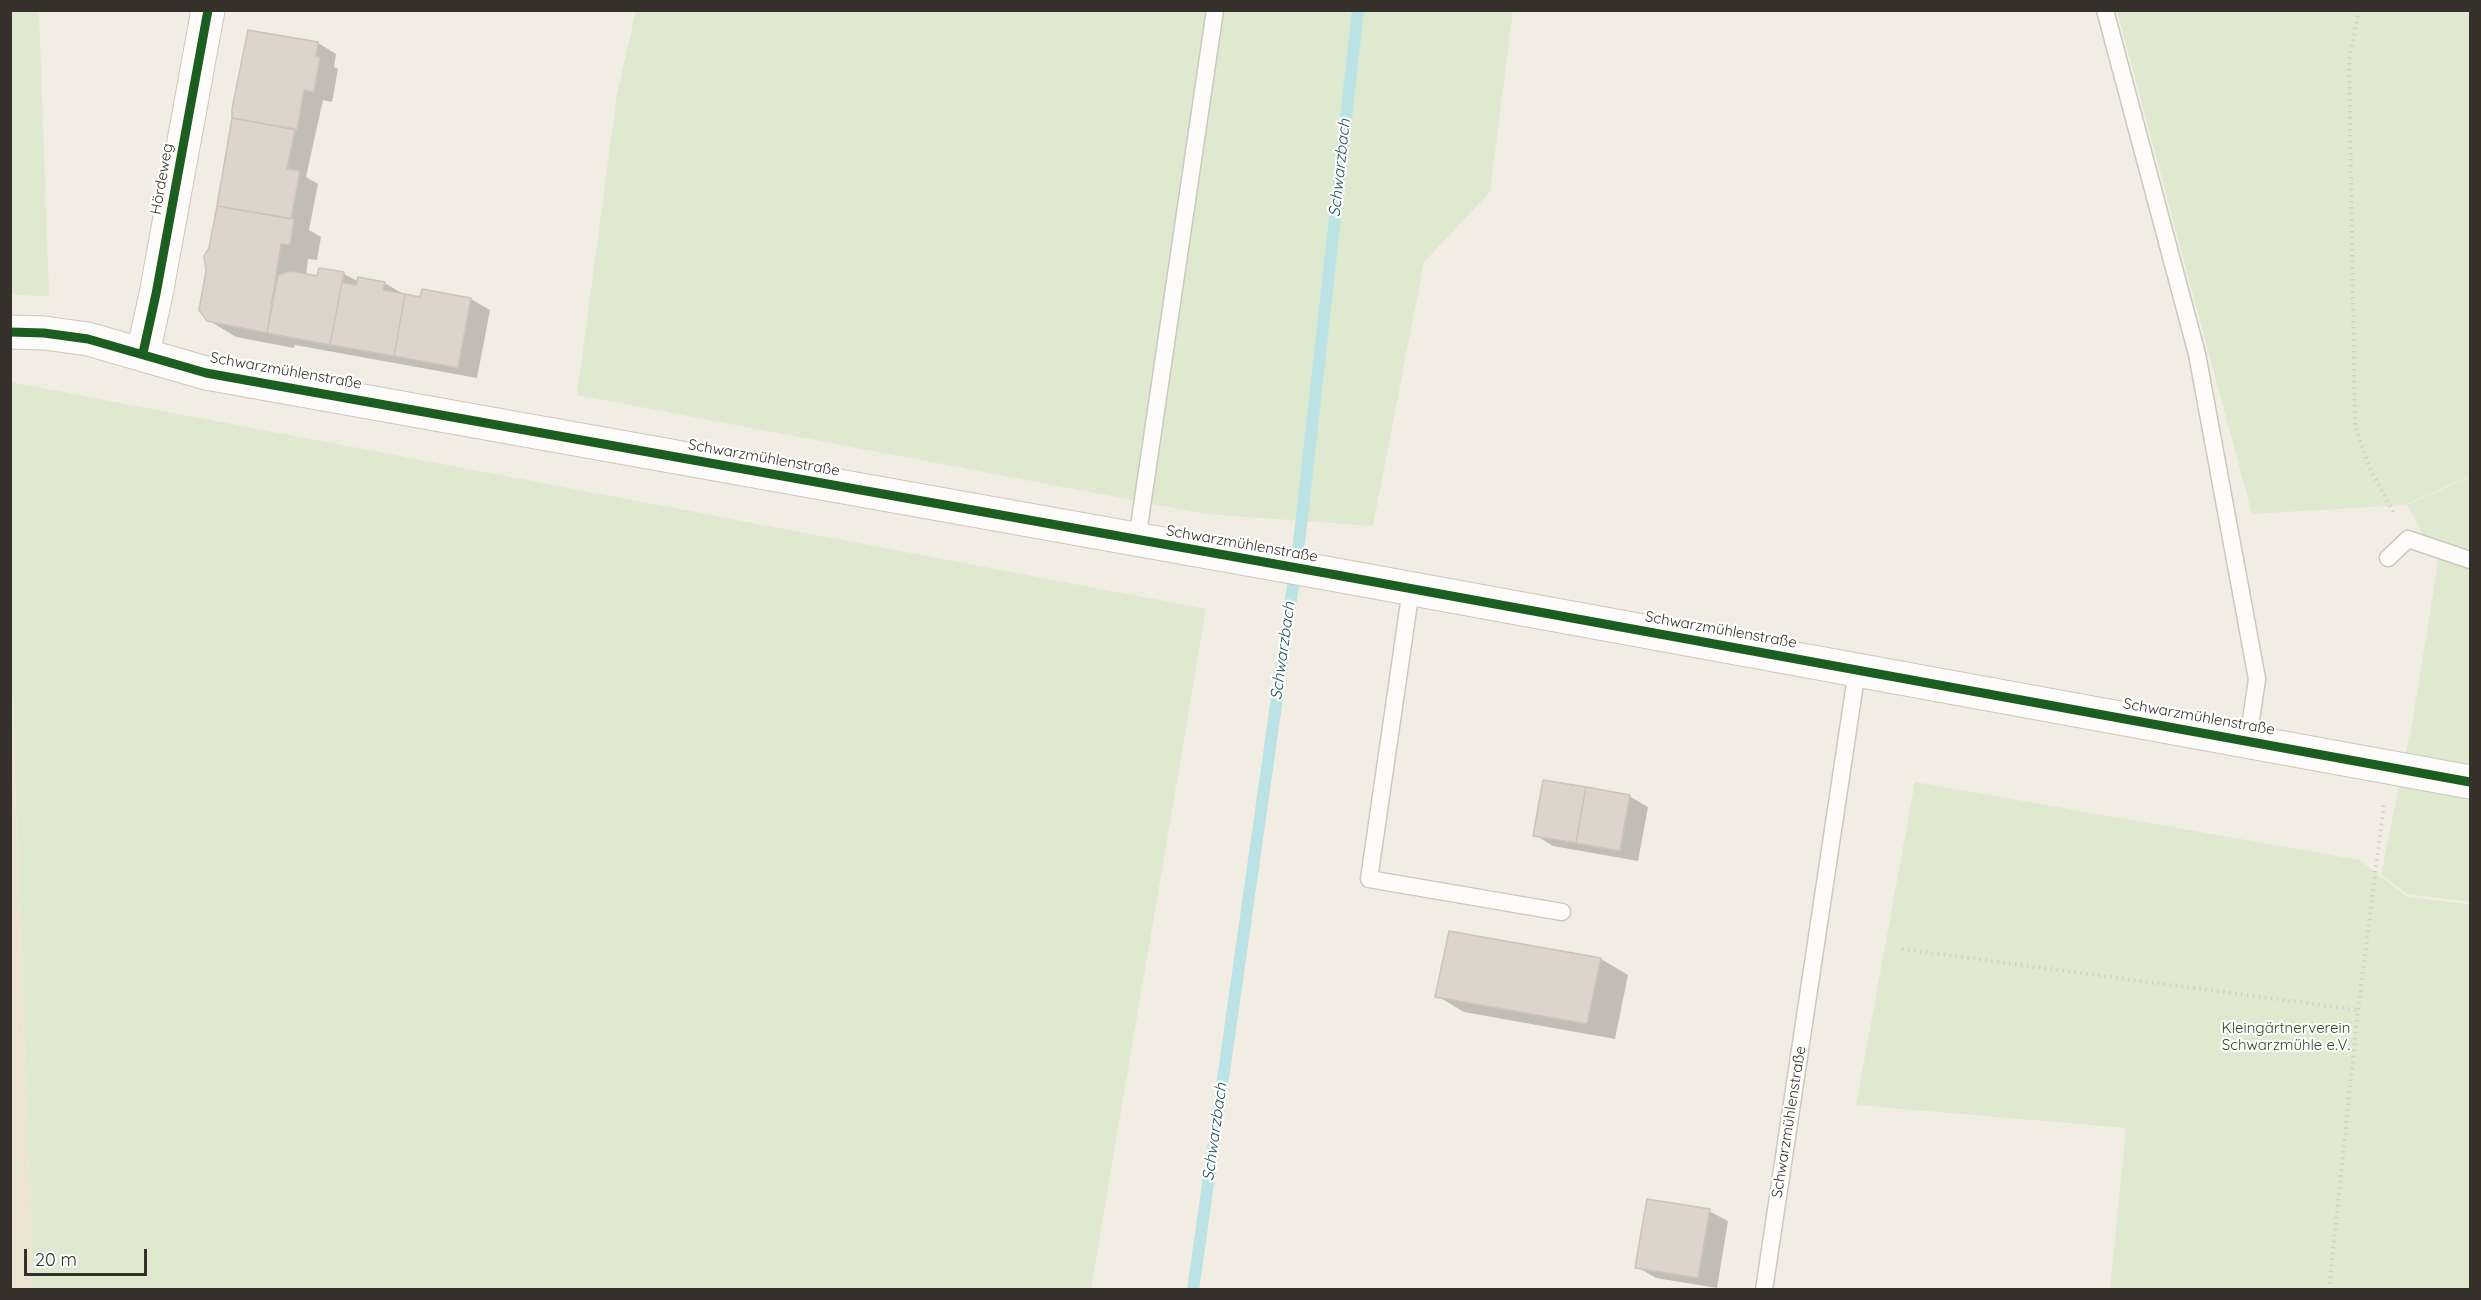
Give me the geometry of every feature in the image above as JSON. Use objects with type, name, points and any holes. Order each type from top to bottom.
[{"type":"street","name":"Hördeweg","points":[[143,353],[208,10]]},
{"type":"street","name":"Schwarzmühlenstraße","points":[[10,332],[44,333],[88,339],[206,373],[1331,574],[2470,782]]},
{"type":"lane","points":[[1137,540],[1215,10]]},
{"type":"lane","points":[[2105,10],[2197,354],[2257,679],[2248,741]]},
{"type":"lane","points":[[2388,558],[2408,539],[2470,560]]},
{"type":"lane","points":[[1412,589],[1369,879],[1562,912]]},
{"type":"lane","name":"Schwarzmühlenstraße","points":[[1764,1290],[1857,670]]},
{"type":"path","points":[[2359,10],[2349,60],[2355,425],[2369,467],[2408,539]]},
{"type":"path","points":[[2329,1290],[2358,1010],[2390,767]]},
{"type":"path","points":[[1902,950],[2358,1010]]},
{"type":"shaded area","points":[[10,662],[12,701],[33,1290],[10,1289]]},
{"type":"green space","points":[[11,10],[39,11],[49,296],[11,295]]},
{"type":"green space","points":[[636,11],[1513,11],[1490,192],[1424,262],[1373,526],[1206,514],[577,395],[617,94]]},
{"type":"green space","points":[[2117,11],[2470,11],[2470,476],[2404,505],[2252,514]]},
{"type":"green space","points":[[10,382],[1206,609],[1091,1289],[33,1289],[11,662]]},
{"type":"green space","points":[[2470,477],[2470,902],[2407,894],[2381,874],[2412,723],[2441,544],[2427,542],[2407,505]]},
{"type":"green space","name":"Kleingärtnerverein Schwarzmühle e.V.","points":[[1915,782],[2360,860],[2407,897],[2470,904],[2470,1289],[2110,1289],[2126,1128],[1856,1105]]},
{"type":"building","points":[[248,30],[318,42],[316,56],[320,57],[314,92],[304,90],[297,130],[232,118]]},
{"type":"building","points":[[232,118],[295,129],[287,169],[300,171],[291,219],[217,206]]},
{"type":"building","points":[[217,206],[294,219],[290,245],[281,244],[267,333],[207,321],[199,310],[206,271],[204,256],[209,248]]},
{"type":"building","points":[[319,268],[344,272],[330,345],[267,333],[278,275],[291,271],[317,276]]},
{"type":"building","points":[[344,272],[343,283],[356,285],[358,277],[385,282],[383,290],[405,294],[394,356],[330,345]]},
{"type":"building","points":[[422,289],[471,298],[458,368],[394,356],[405,294],[420,297]]},
{"type":"building","points":[[1543,780],[1586,787],[1576,843],[1533,836]]},
{"type":"building","points":[[1586,787],[1630,795],[1620,851],[1576,843]]},
{"type":"building","points":[[1449,931],[1601,958],[1587,1024],[1435,997]]},
{"type":"building","points":[[1647,1199],[1710,1209],[1698,1278],[1635,1268]]},
{"type":"waterway","name":"Schwarzbach","points":[[1193,1290],[1299,543],[1358,10]]},
{"type":"cycle path","points":[[143,353],[208,10]]},
{"type":"cycle path","points":[[10,332],[44,333],[88,339],[206,373],[1331,574],[2470,782]]}]
